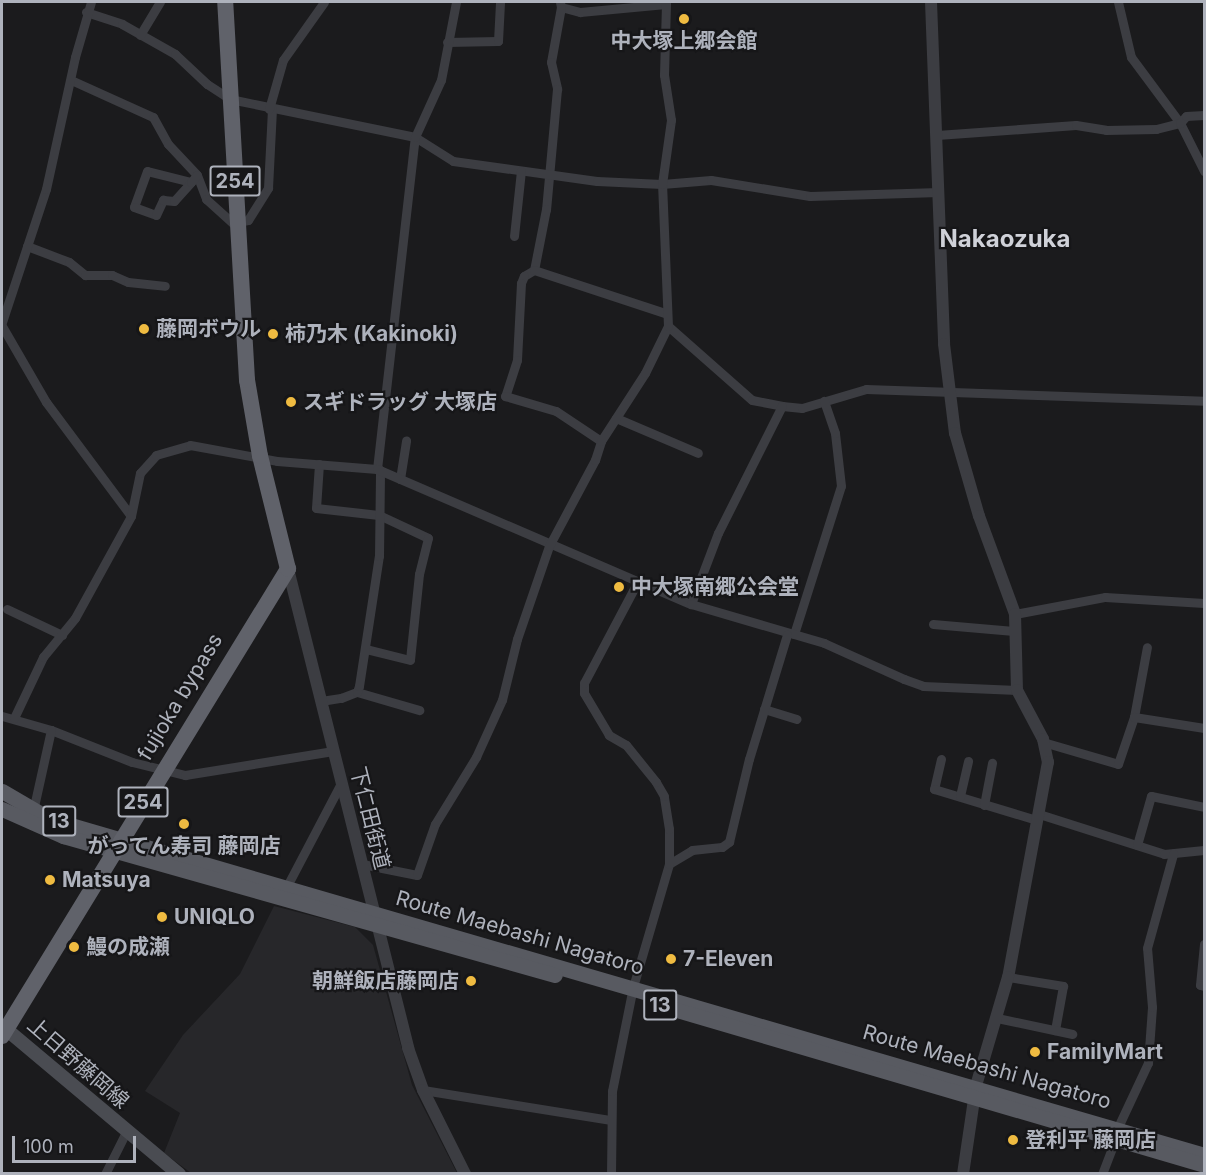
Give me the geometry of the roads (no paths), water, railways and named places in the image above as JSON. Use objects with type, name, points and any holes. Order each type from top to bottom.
[{"type":"highway","name":"254","points":[[225,2],[247,380],[260,456],[288,569]]},
{"type":"highway","name":"fujioka bypass","points":[[3,1030],[119,844],[161,771],[288,569]]},
{"type":"main road","name":"Route Maebashi Nagatoro","points":[[2,791],[33,811],[119,844],[975,1092],[1204,1155]]},
{"type":"main road","name":"Route Maebashi Nagatoro","points":[[2,809],[46,830],[119,844],[287,886],[375,919]]},
{"type":"main road","name":"上日野藤岡線","points":[[3,1030],[175,1172]]},
{"type":"main road","name":"Route Maebashi Nagatoro","points":[[1117,1132],[1204,1165]]},
{"type":"street","points":[[91,2],[86,12],[46,189],[2,324],[46,402],[131,516]]},
{"type":"street","points":[[140,35],[160,2]]},
{"type":"street","points":[[71,80],[153,117],[168,144],[206,199],[233,223],[248,220],[258,209],[268,188],[270,109],[284,60],[324,2]]},
{"type":"street","points":[[357,692],[366,649],[379,556],[379,469],[415,137],[441,80],[456,2]]},
{"type":"street","points":[[447,42],[498,41],[500,2]]},
{"type":"street","points":[[931,2],[944,344],[958,443],[1015,614],[1017,690],[1044,742],[1048,762],[1008,977],[975,1092],[963,1173]]},
{"type":"street","points":[[1118,2],[1131,57],[1180,123],[1204,171]]},
{"type":"street","points":[[363,864],[417,876],[435,824],[476,757],[502,700],[517,639],[549,546],[595,460],[601,441],[658,350],[668,326],[662,184],[670,120],[664,75],[666,3],[580,12],[560,4],[550,62],[557,88],[547,176],[546,209],[534,270],[524,276],[521,283],[517,360],[505,396],[556,411],[601,441]]},
{"type":"street","points":[[86,12],[122,24],[175,54],[207,84],[230,99],[270,109],[299,111],[415,137],[453,161],[547,176],[662,184],[711,180],[810,196],[939,192]]},
{"type":"street","points":[[937,135],[1076,125],[1106,130],[1156,129],[1180,123],[1186,116],[1204,115]]},
{"type":"street","points":[[147,171],[194,179],[174,201],[163,200],[156,215],[134,207],[147,171]]},
{"type":"street","points":[[514,236],[521,171]]},
{"type":"street","points":[[27,246],[69,262],[85,275],[112,274],[128,282],[165,286]]},
{"type":"street","points":[[534,270],[666,313]]},
{"type":"street","points":[[668,326],[752,400],[782,406],[802,408],[866,389],[1204,401]]},
{"type":"street","points":[[669,864],[692,850],[722,848],[729,843],[764,709],[841,486],[835,433],[824,401]]},
{"type":"street","points":[[691,604],[718,533],[782,406]]},
{"type":"street","points":[[616,418],[698,453]]},
{"type":"street","points":[[400,478],[406,440]]},
{"type":"street","points":[[14,718],[43,657],[75,618],[131,516],[140,473],[151,459],[170,448],[190,445],[319,464],[379,469],[549,546],[691,604],[859,656],[923,686],[1017,690]]},
{"type":"street","points":[[319,464],[316,508],[380,515],[428,538],[419,574],[410,660],[366,649]]},
{"type":"street","name":"下仁田街道","points":[[288,569],[408,1047],[423,1090],[465,1173]]},
{"type":"street","points":[[611,1173],[610,1120],[632,992],[669,864],[669,829],[664,796],[641,762],[609,735],[584,693],[584,683],[638,581]]},
{"type":"street","points":[[1015,614],[1105,597],[1204,603]]},
{"type":"street","points":[[7,609],[62,635]]},
{"type":"street","points":[[933,624],[1014,632]]},
{"type":"street","points":[[1044,742],[1118,764],[1134,717],[1147,647]]},
{"type":"street","points":[[321,701],[357,692],[419,710]]},
{"type":"street","points":[[764,709],[796,718]]},
{"type":"street","points":[[2,716],[51,730],[161,771],[185,775],[333,751]]},
{"type":"street","points":[[1134,717],[1204,728]]},
{"type":"street","points":[[33,811],[51,730]]},
{"type":"street","points":[[942,759],[934,789],[984,805],[1038,817],[1173,854],[1204,850]]},
{"type":"street","points":[[960,796],[968,761]]},
{"type":"street","points":[[984,805],[992,763]]},
{"type":"street","points":[[287,886],[341,783]]},
{"type":"street","points":[[1137,845],[1151,796],[1204,807]]},
{"type":"street","points":[[1102,1173],[1117,1132],[1148,1063],[1152,1007],[1147,948],[1173,854]]},
{"type":"street","points":[[1204,944],[1200,985],[1204,986]]},
{"type":"street","points":[[1008,977],[1063,986],[1055,1030]]},
{"type":"street","points":[[997,1018],[1072,1034]]},
{"type":"street","points":[[423,1090],[610,1120]]},
{"type":"street","points":[[105,1173],[126,1132]]},
{"type":"place","name":"中大塚上郷会館","points":[[684,19]]},
{"type":"place","name":"藤岡ボウル","points":[[144,329]]},
{"type":"place","name":"柿乃木 (Kakinoki)","points":[[273,334]]},
{"type":"place","name":"スギドラッグ 大塚店","points":[[291,402]]},
{"type":"place","name":"中大塚南郷公会堂","points":[[619,587]]},
{"type":"place","name":"がってん寿司 藤岡店","points":[[184,824]]},
{"type":"place","name":"Matsuya","points":[[50,880]]},
{"type":"place","name":"UNIQLO","points":[[162,917]]},
{"type":"place","name":"鰻の成瀬","points":[[74,947]]},
{"type":"place","name":"7-Eleven","points":[[671,959]]},
{"type":"place","name":"朝鮮飯店藤岡店","points":[[471,981]]},
{"type":"place","name":"FamilyMart","points":[[1035,1052]]},
{"type":"place","name":"登利平 藤岡店","points":[[1013,1140]]},
{"type":"district","name":"Nakaozuka","points":[[1005,239]]}]
